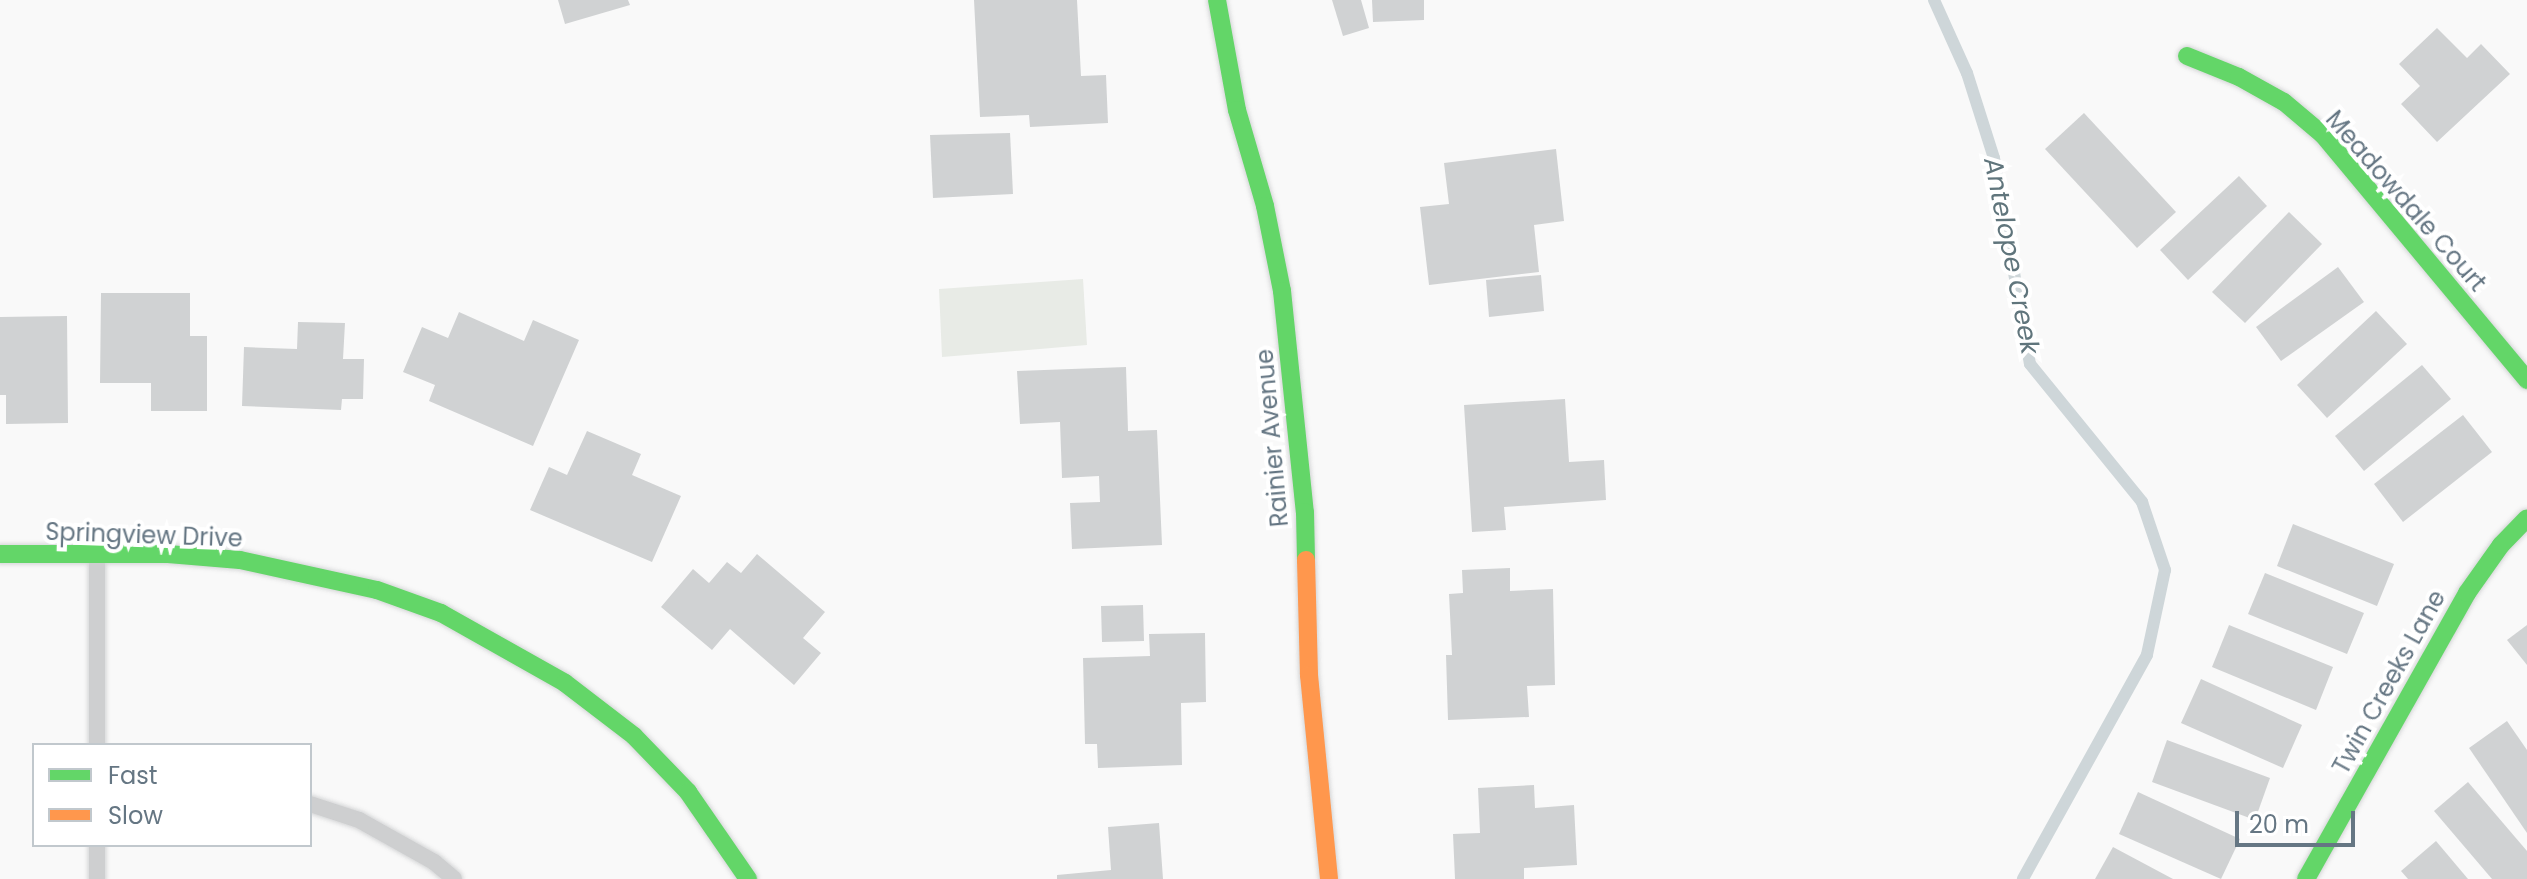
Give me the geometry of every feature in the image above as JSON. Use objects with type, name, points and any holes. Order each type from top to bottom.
[{"type":"street","name":"Rainier Avenue","points":[[1217,0],[1237,110],[1265,206],[1282,291],[1305,512],[1311,703],[1329,879]]},
{"type":"street","name":"Meadowdale Court","points":[[2187,56],[2239,77],[2284,102],[2323,135],[2527,380]]},
{"type":"street","name":"Twin Creeks Lane","points":[[2306,879],[2467,593],[2501,545],[2527,518]]},
{"type":"street","name":"Springview Drive","points":[[0,554],[168,554],[240,560],[377,590],[441,613],[565,683],[634,736],[688,792],[748,879]]},
{"type":"lane","points":[[97,554],[97,743]]},
{"type":"lane","points":[[312,805],[359,820],[434,862],[454,879]]},
{"type":"lane","points":[[97,847],[97,879]]},
{"type":"shaded area","points":[[1083,279],[1087,345],[942,357],[939,289]]},
{"type":"building","points":[[558,0],[628,0],[630,5],[565,24]]},
{"type":"building","points":[[974,0],[1077,0],[1081,76],[1106,75],[1108,123],[1030,127],[1029,115],[980,117]]},
{"type":"building","points":[[1332,0],[1361,0],[1369,28],[1343,36]]},
{"type":"building","points":[[1372,0],[1424,0],[1424,20],[1373,22]]},
{"type":"building","points":[[2437,28],[2467,58],[2481,44],[2510,74],[2437,142],[2401,104],[2420,86],[2399,64]]},
{"type":"building","points":[[2084,113],[2176,212],[2137,248],[2045,149]]},
{"type":"building","points":[[1010,133],[1013,194],[933,198],[930,135]]},
{"type":"building","points":[[1556,149],[1564,221],[1534,225],[1539,272],[1429,285],[1420,207],[1449,204],[1444,163]]},
{"type":"building","points":[[2239,176],[2267,206],[2188,280],[2160,250]]},
{"type":"building","points":[[2289,212],[2322,244],[2245,323],[2212,292]]},
{"type":"building","points":[[2338,267],[2364,302],[2281,361],[2256,327]]},
{"type":"building","points":[[1541,275],[1544,311],[1489,317],[1486,280]]},
{"type":"building","points":[[101,293],[190,293],[190,336],[207,336],[207,411],[151,411],[151,383],[100,383]]},
{"type":"building","points":[[2376,311],[2407,344],[2327,418],[2297,385]]},
{"type":"building","points":[[459,312],[524,341],[533,320],[579,340],[533,446],[429,401],[435,385],[403,372],[422,327],[448,338]]},
{"type":"building","points":[[67,316],[68,423],[6,424],[6,395],[0,395],[0,317]]},
{"type":"building","points":[[298,322],[345,323],[343,359],[364,359],[363,399],[342,399],[341,410],[242,406],[244,347],[297,349]]},
{"type":"building","points":[[2422,365],[2451,399],[2364,471],[2335,436]]},
{"type":"building","points":[[1126,367],[1128,431],[1157,430],[1162,545],[1072,549],[1070,503],[1100,502],[1099,476],[1062,478],[1060,422],[1020,424],[1017,371]]},
{"type":"building","points":[[1565,399],[1569,462],[1604,460],[1606,500],[1504,507],[1506,530],[1472,532],[1464,405]]},
{"type":"building","points":[[2463,415],[2492,452],[2403,522],[2374,484]]},
{"type":"building","points":[[587,431],[641,454],[632,475],[681,496],[652,562],[530,510],[549,467],[567,475]]},
{"type":"building","points":[[2293,524],[2394,564],[2377,606],[2277,566]]},
{"type":"building","points":[[757,554],[825,612],[803,638],[821,653],[794,685],[730,629],[712,650],[661,607],[693,569],[709,583],[727,562],[741,573]]},
{"type":"building","points":[[1510,568],[1510,591],[1553,589],[1555,685],[1527,686],[1529,717],[1448,720],[1446,655],[1452,655],[1449,594],[1463,593],[1462,570]]},
{"type":"building","points":[[2265,573],[2364,613],[2347,654],[2248,614]]},
{"type":"building","points":[[1143,605],[1144,641],[1102,642],[1101,606]]},
{"type":"building","points":[[2229,625],[2333,667],[2316,710],[2212,667]]},
{"type":"building","points":[[2527,625],[2527,665],[2507,640]]},
{"type":"building","points":[[1205,633],[1206,702],[1181,703],[1182,765],[1098,768],[1097,744],[1085,744],[1083,658],[1150,656],[1149,634]]},
{"type":"building","points":[[2201,679],[2302,725],[2283,768],[2181,723]]},
{"type":"building","points":[[2507,721],[2527,750],[2527,833],[2469,748]]},
{"type":"building","points":[[2167,740],[2270,778],[2255,820],[2152,782]]},
{"type":"building","points":[[2468,782],[2527,851],[2527,879],[2492,879],[2434,811]]},
{"type":"building","points":[[1534,785],[1535,808],[1574,805],[1577,865],[1524,868],[1524,879],[1455,879],[1453,834],[1480,833],[1478,788]]},
{"type":"building","points":[[2138,792],[2240,839],[2221,879],[2119,834]]},
{"type":"building","points":[[1159,823],[1163,879],[1057,879],[1057,875],[1111,870],[1108,827]]},
{"type":"building","points":[[2436,841],[2468,879],[2408,879],[2401,871]]},
{"type":"building","points":[[2113,847],[2173,879],[2095,879]]},
{"type":"waterway","name":"Antelope Creek","points":[[1934,0],[1967,73],[1994,158],[2030,364],[2142,502],[2165,570],[2147,655],[2023,879]]},
{"type":"traffic: fast","points":[[1217,0],[1237,110],[1265,206],[1282,291],[1305,512],[1306,560]]},
{"type":"traffic: fast","points":[[2187,56],[2239,77],[2284,102],[2323,135],[2527,380]]},
{"type":"traffic: fast","points":[[2306,879],[2467,593],[2501,545],[2527,518]]},
{"type":"traffic: fast","points":[[0,554],[168,554],[240,560],[377,590],[441,613],[565,683],[634,736],[688,792],[748,879]]},
{"type":"traffic: slow","points":[[1306,560],[1309,675],[1329,879]]}]
